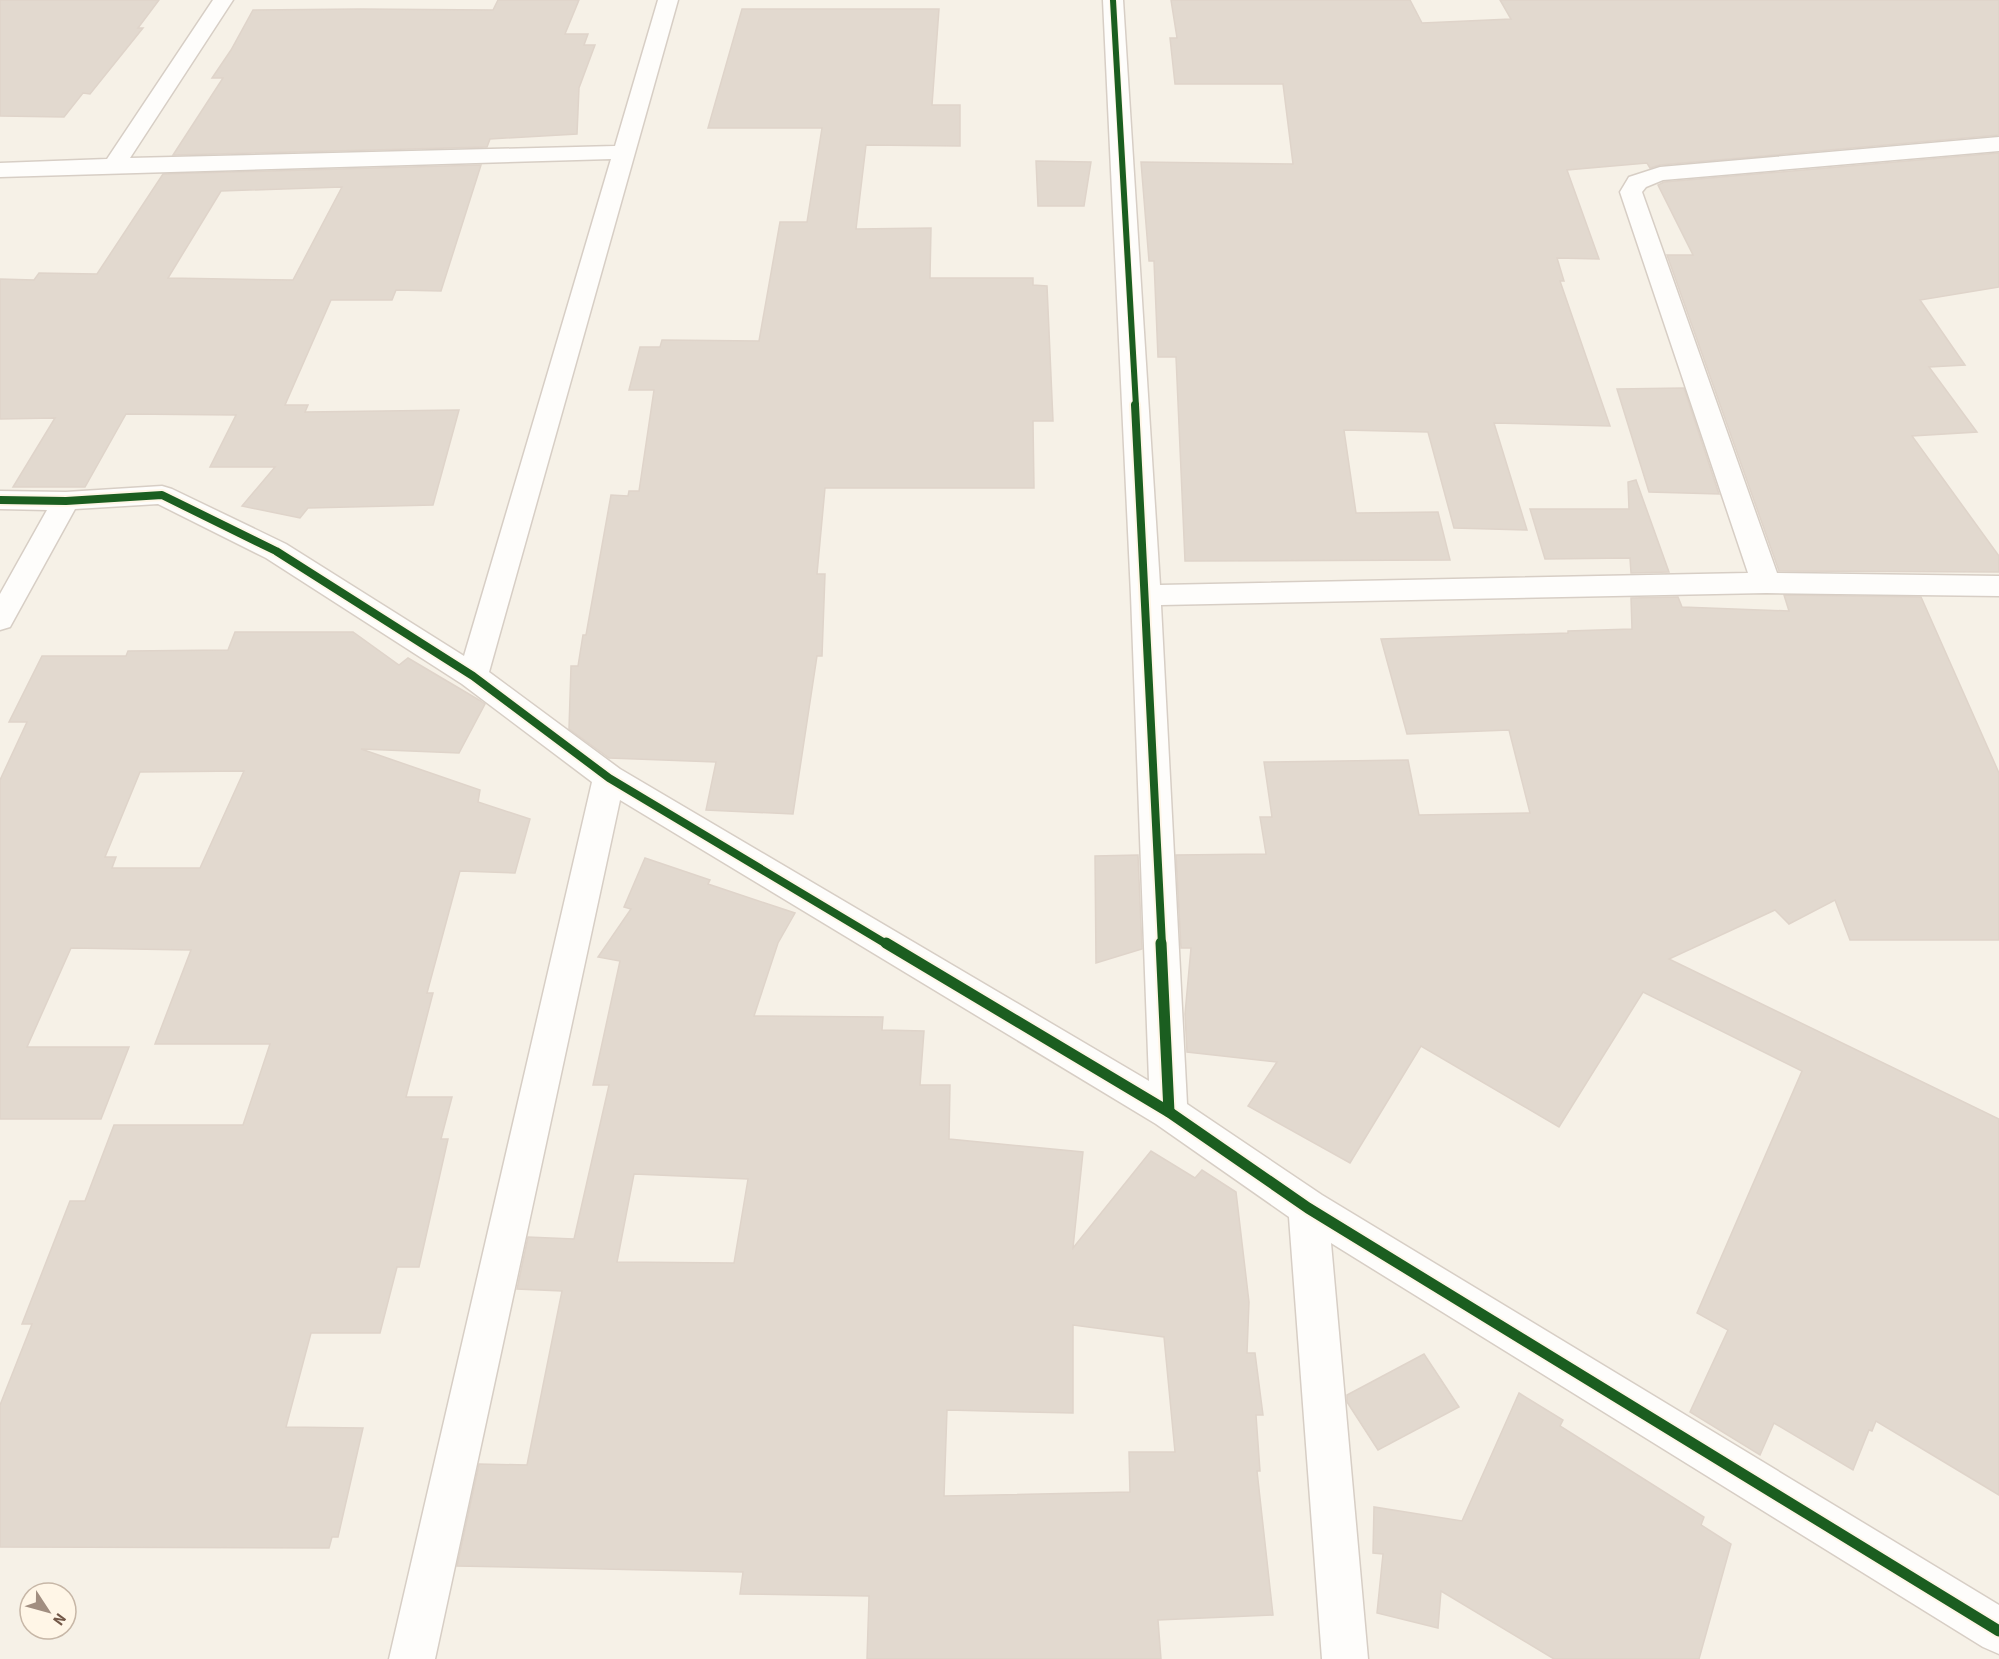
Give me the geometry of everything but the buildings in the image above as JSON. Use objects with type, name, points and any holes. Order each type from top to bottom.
[{"type":"street","points":[[114,165],[223,0]]},
{"type":"street","points":[[473,676],[668,0]]},
{"type":"street","points":[[1113,0],[1146,595],[1169,1112]]},
{"type":"street","points":[[1766,583],[1631,192],[1637,182],[1660,174],[1999,144]]},
{"type":"street","points":[[0,170],[624,152]]},
{"type":"street","points":[[0,500],[66,501],[162,495],[276,551],[473,676],[609,778],[1169,1112],[1308,1208],[1999,1631]]},
{"type":"street","points":[[0,620],[66,501]]},
{"type":"street","points":[[1146,595],[1766,583],[1999,586]]},
{"type":"street","points":[[412,1659],[609,778]]},
{"type":"street","points":[[1308,1208],[1345,1659]]},
{"type":"cycle path","points":[[1113,0],[1146,595],[1169,1112]]},
{"type":"cycle path","points":[[0,500],[66,501],[162,495],[276,551],[473,676],[609,778],[1169,1112],[1308,1208],[1999,1631]]}]
